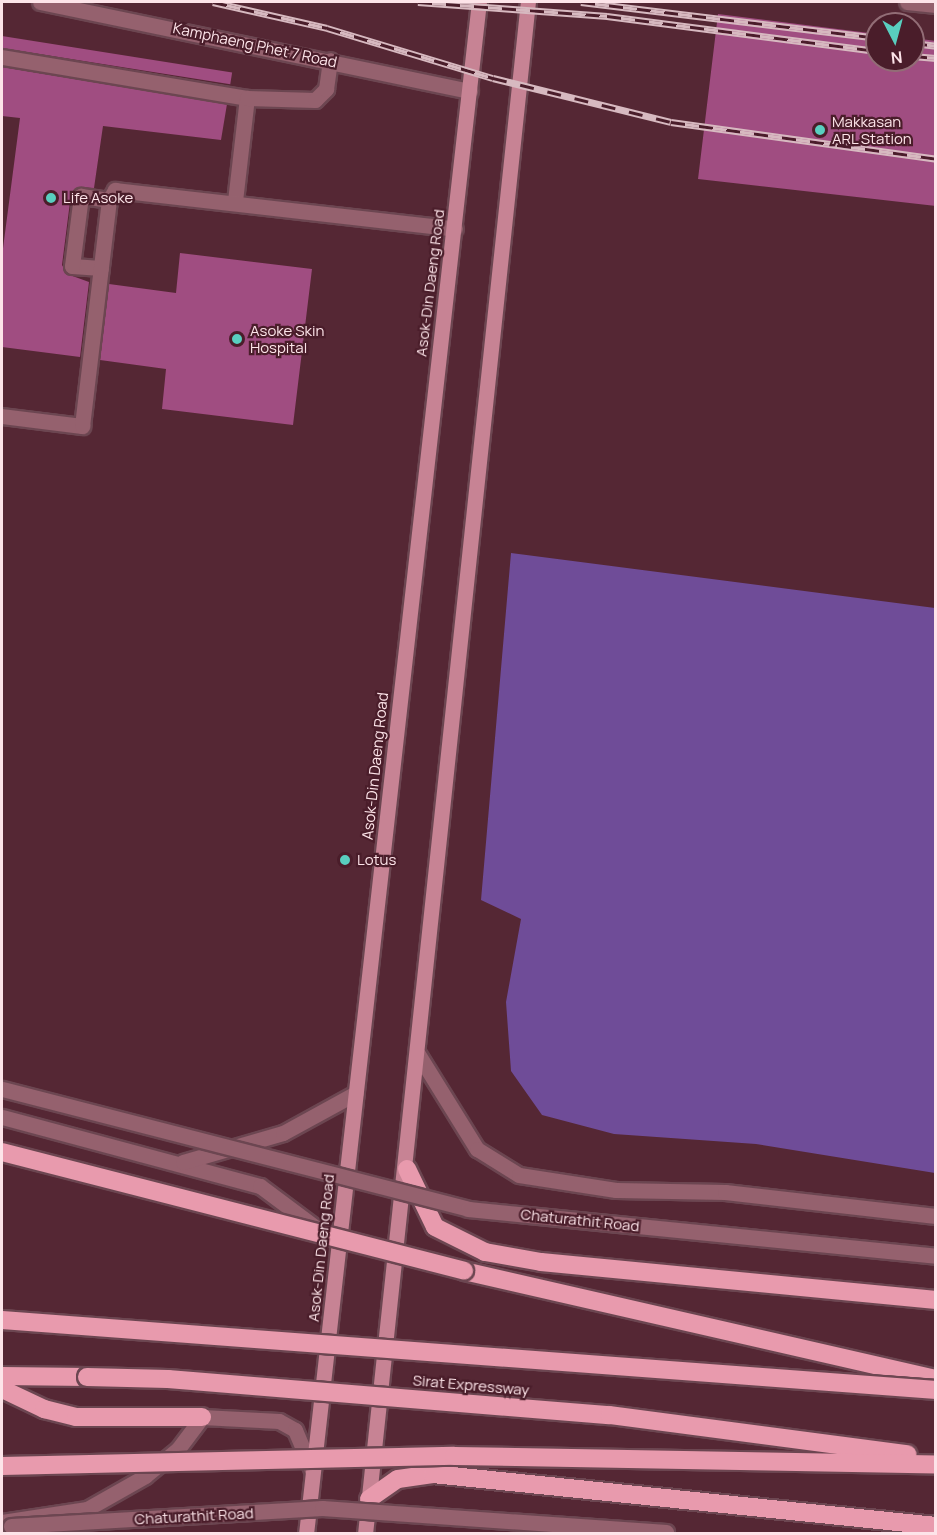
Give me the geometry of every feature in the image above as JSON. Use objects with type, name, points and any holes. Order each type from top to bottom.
[{"type":"highway","points":[[2,1152],[376,1250],[936,1379]]},
{"type":"highway","points":[[407,1169],[435,1227],[485,1252],[541,1262],[936,1300]]},
{"type":"highway","points":[[2,1320],[936,1390]]},
{"type":"highway","name":"Sirat Expressway","points":[[2,1376],[168,1379],[599,1414],[936,1458]]},
{"type":"highway","points":[[2,1389],[44,1409],[76,1416],[202,1417]]},
{"type":"highway","points":[[2,1466],[454,1456],[936,1464]]},
{"type":"highway","points":[[369,1499],[398,1479],[433,1474],[936,1526]]},
{"type":"main road","name":"Kamphaeng Phet 7 Road","points":[[40,2],[330,60],[470,91]]},
{"type":"main road","name":"Asok-Din Daeng Road","points":[[306,1533],[479,2]]},
{"type":"main road","points":[[366,1533],[407,1169],[528,2]]},
{"type":"main road","points":[[907,2],[936,5]]},
{"type":"main road","points":[[2,57],[247,98],[303,102],[321,98],[330,60]]},
{"type":"main road","points":[[235,201],[247,98]]},
{"type":"main road","points":[[2,416],[82,426],[109,200],[115,190],[123,188],[235,201],[455,230]]},
{"type":"main road","points":[[101,268],[72,266],[81,196],[109,200]]},
{"type":"main road","points":[[418,1054],[477,1149],[519,1175],[616,1190],[725,1192],[936,1216]]},
{"type":"main road","name":"Chaturathit Road","points":[[2,1089],[468,1209],[936,1256]]},
{"type":"main road","points":[[183,1162],[283,1133],[356,1093]]},
{"type":"main road","points":[[2,1117],[183,1162],[260,1186],[339,1245]]},
{"type":"main road","points":[[202,1417],[279,1421],[295,1430],[305,1445],[313,1476]]},
{"type":"main road","name":"Chaturathit Road","points":[[2,1524],[87,1509],[145,1476],[178,1449],[202,1417]]},
{"type":"main road","name":"Chaturathit Road","points":[[2,1524],[322,1508],[674,1533]]},
{"type":"shaded area","points":[[511,553],[935,608],[935,1173],[756,1144],[614,1134],[542,1115],[511,1071],[506,1002],[521,919],[481,900]]},
{"type":"building","name":"Makkasan ARL Station","points":[[718,14],[865,32],[865,72],[925,72],[925,40],[936,41],[936,206],[698,179]]},
{"type":"building","points":[[2,36],[232,72],[230,84],[2,48]]},
{"type":"building","name":"Life Asoke","points":[[2,67],[227,104],[221,140],[103,126],[94,188],[78,187],[71,194],[62,265],[67,274],[89,282],[80,357],[2,347],[2,256],[20,118],[2,116]]},
{"type":"building","name":"Asoke Skin Hospital","points":[[180,253],[312,269],[293,425],[162,409],[166,369],[100,360],[109,284],[176,293]]},
{"type":"railway","points":[[213,2],[327,28],[493,78],[671,122],[936,159]]},
{"type":"railway","points":[[418,2],[607,16],[865,49]]},
{"type":"railway","points":[[581,2],[865,37]]},
{"type":"railway","points":[[925,45],[936,46]]},
{"type":"railway","points":[[925,57],[936,58]]},
{"type":"place","name":"Makkasan ARL Station","points":[[820,130]]},
{"type":"place","name":"Life Asoke","points":[[51,198]]},
{"type":"place","name":"Asoke Skin Hospital","points":[[237,339]]},
{"type":"place","name":"Lotus","points":[[345,860]]}]
